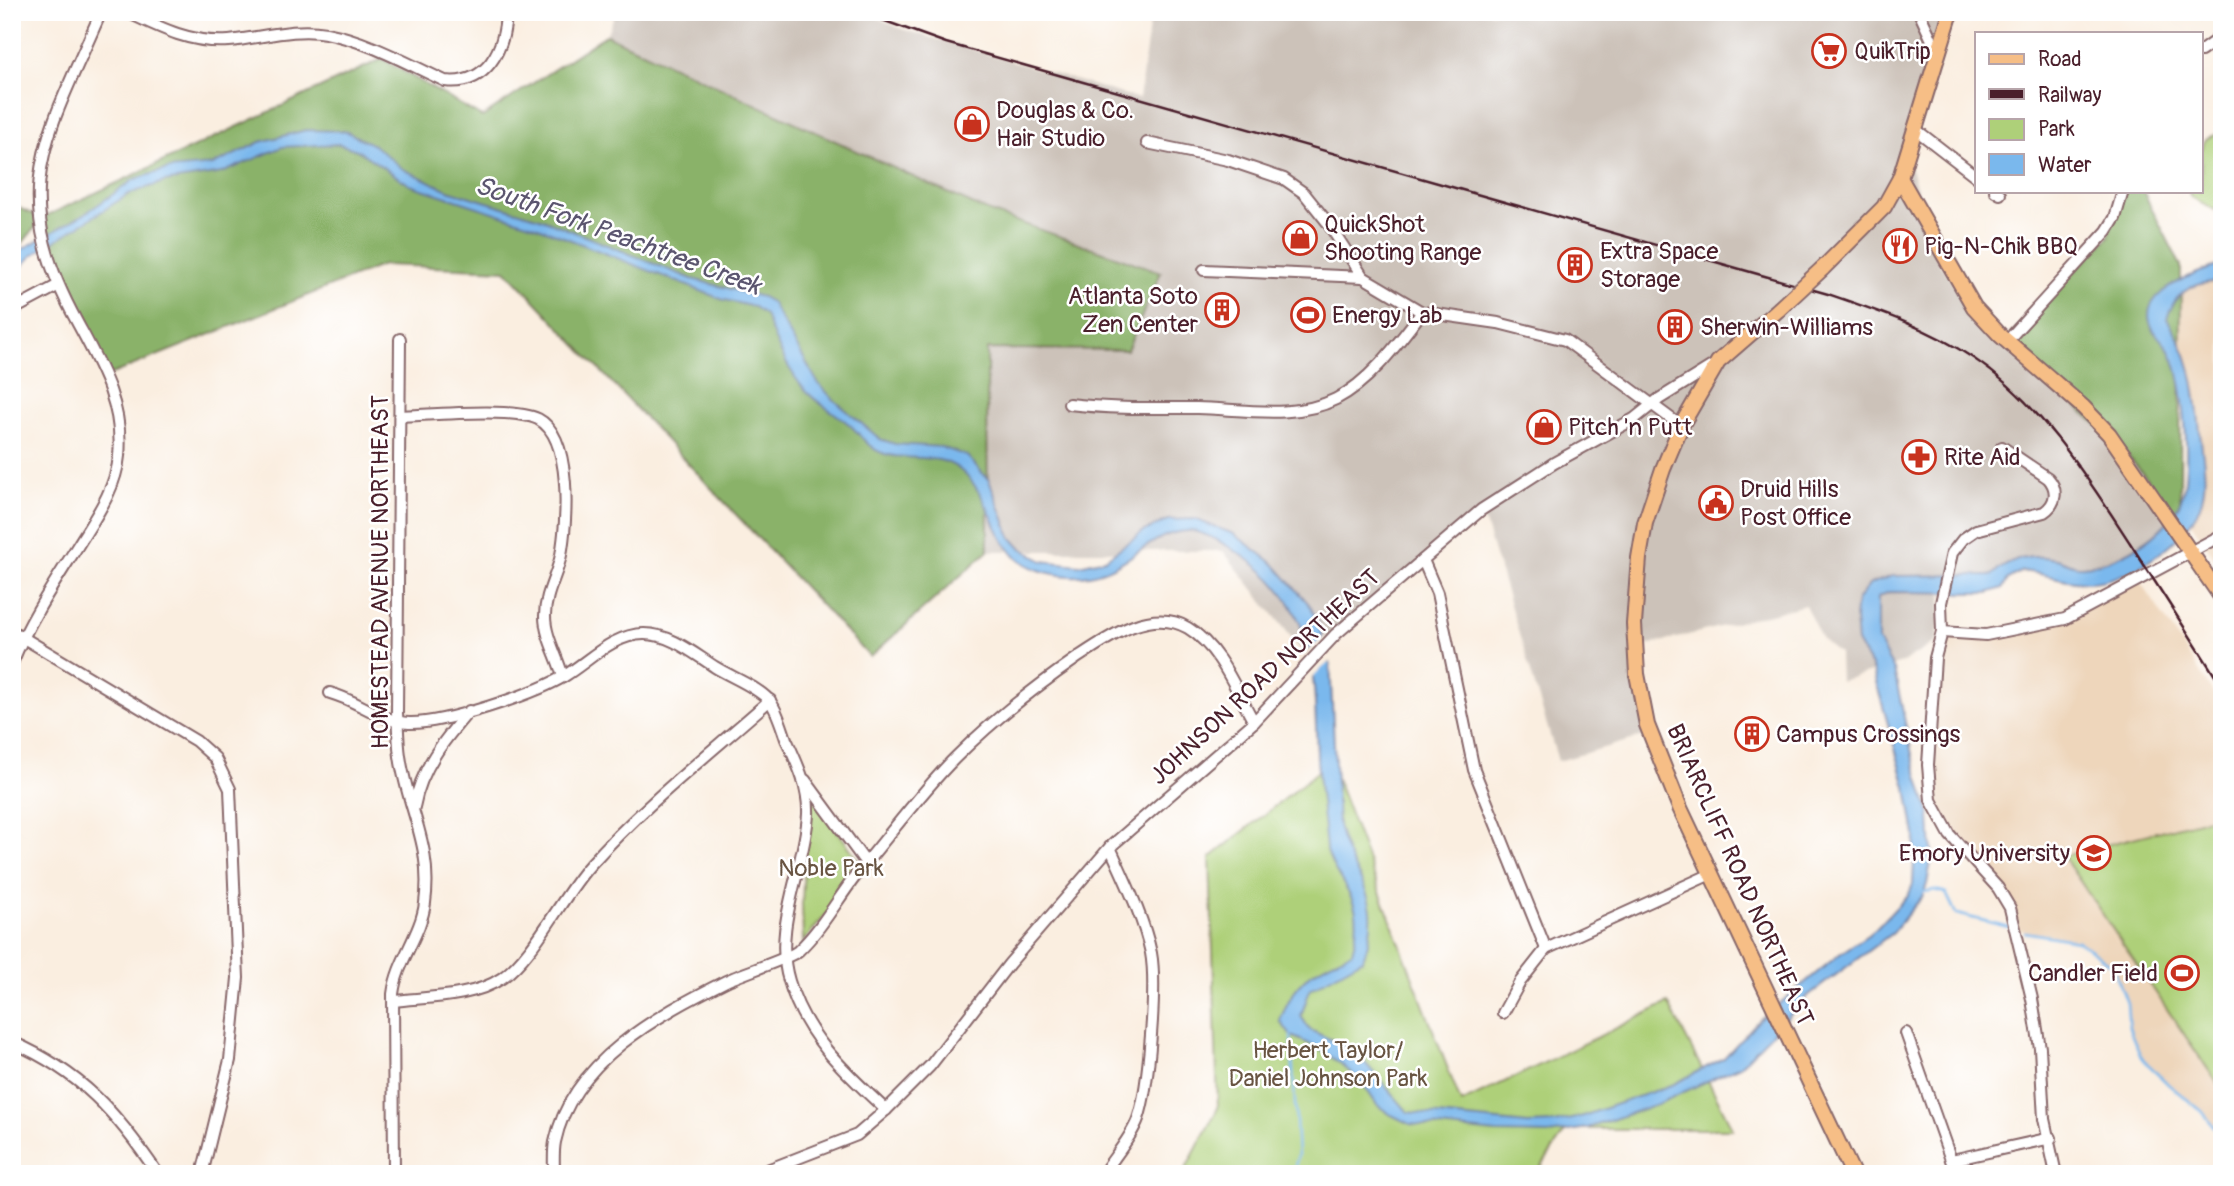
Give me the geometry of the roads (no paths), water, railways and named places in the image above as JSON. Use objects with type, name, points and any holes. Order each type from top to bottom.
[{"type":"main road","name":"BRIARCLIFF ROAD NORTHEAST","points":[[1853,1174],[1680,808],[1647,725],[1637,674],[1633,624],[1645,523],[1681,426],[1718,362],[1822,269],[1884,207],[1900,178],[1951,12]]},
{"type":"main road","points":[[1900,178],[1962,290],[1980,315],[2097,421],[2144,482],[2222,598]]},
{"type":"street","points":[[12,663],[23,636],[101,508],[114,480],[119,457],[118,417],[111,388],[57,286],[40,222],[37,190],[43,149],[101,12]]},
{"type":"street","points":[[127,12],[168,32],[200,40],[229,41],[280,33],[323,32],[363,43],[445,81],[458,83],[477,75],[499,53],[506,12]]},
{"type":"street","points":[[1919,12],[1937,51]]},
{"type":"street","points":[[2202,50],[2222,36]]},
{"type":"street","points":[[1915,129],[1975,175]]},
{"type":"street","points":[[1147,143],[1228,160],[1284,179],[1304,193],[1328,223],[1363,276],[1422,312],[1498,323],[1565,340],[1650,406],[1681,426]]},
{"type":"street","points":[[2007,341],[2107,231],[2115,218],[2123,192]]},
{"type":"street","points":[[1204,270],[1363,276]]},
{"type":"street","points":[[12,310],[57,286]]},
{"type":"street","points":[[1069,404],[1261,411],[1314,407],[1336,399],[1359,382],[1394,347],[1422,312]]},
{"type":"street","name":"HOMESTEAD AVENUE NORTHEAST","points":[[394,1174],[396,973],[425,906],[427,864],[400,757],[398,721],[400,339]]},
{"type":"street","name":"JOHNSON ROAD NORTHEAST","points":[[757,1174],[783,1170],[857,1135],[886,1110],[930,1066],[1009,964],[1110,847],[1254,722],[1336,634],[1423,559],[1481,510],[1512,488],[1625,424],[1718,362]]},
{"type":"street","points":[[400,416],[517,414],[539,420],[552,433],[563,465],[566,510],[560,558],[548,589],[545,614],[546,631],[564,677]]},
{"type":"street","points":[[2002,447],[2048,478],[2056,491],[2054,502],[2044,512],[1976,530],[1957,545],[1949,560],[1941,603],[1942,632],[1932,682],[1928,765],[1931,800],[1950,835],[1998,888],[2010,908],[2032,999],[2040,1048],[2044,1119],[2051,1138],[2056,1174]]},
{"type":"street","points":[[1942,632],[1986,635],[2065,618],[2186,545],[2222,535]]},
{"type":"street","points":[[1423,559],[1437,593],[1474,770],[1546,949]]},
{"type":"street","points":[[554,1174],[554,1144],[564,1114],[581,1084],[606,1056],[645,1028],[725,982],[797,952],[866,863],[954,759],[1007,711],[1098,643],[1129,626],[1154,621],[1187,627],[1200,638],[1227,671],[1254,722]]},
{"type":"street","points":[[12,631],[196,741],[215,758],[227,779],[231,799],[237,921],[237,1008],[230,1060],[202,1174]]},
{"type":"street","points":[[330,693],[347,697],[398,721],[411,723],[504,701],[564,677],[625,636],[648,634],[683,645],[769,700],[804,779],[866,863]]},
{"type":"street","points":[[394,1001],[473,990],[502,978],[529,947],[589,866],[637,816],[769,700]]},
{"type":"street","points":[[414,807],[435,753],[468,711]]},
{"type":"street","points":[[804,779],[808,814],[790,901],[783,956],[798,1005],[817,1041],[886,1110]]},
{"type":"street","points":[[1103,1174],[1137,1122],[1144,1095],[1151,1015],[1151,954],[1132,898],[1110,847]]},
{"type":"street","points":[[1503,1013],[1520,982],[1546,949],[1711,874]]},
{"type":"street","points":[[1906,1033],[1956,1174]]},
{"type":"street","points":[[12,1042],[54,1061],[87,1086],[158,1174]]},
{"type":"street","points":[[1952,1160],[2051,1138]]},
{"type":"water","points":[[306,130],[345,131],[374,145],[403,169],[448,190],[540,218],[692,279],[762,297],[771,302],[818,383],[833,399],[880,439],[895,444],[941,447],[967,456],[989,480],[1011,537],[1020,547],[1043,561],[1079,565],[1105,559],[1144,531],[1168,520],[1194,519],[1234,534],[1274,564],[1309,604],[1318,622],[1330,662],[1338,825],[1350,860],[1369,901],[1371,917],[1370,936],[1363,959],[1310,989],[1301,1016],[1310,1030],[1354,1050],[1408,1112],[1528,1124],[1554,1123],[1580,1117],[1674,1084],[1724,1058],[1758,1021],[1841,953],[1875,930],[1909,894],[1913,884],[1915,835],[1908,794],[1872,668],[1857,642],[1857,600],[1870,584],[1892,576],[1992,575],[2006,565],[2030,557],[2047,557],[2079,566],[2096,564],[2139,546],[2163,526],[2180,502],[2184,489],[2185,428],[2177,368],[2170,351],[2153,329],[2149,313],[2161,293],[2172,285],[2220,265],[2222,282],[2194,286],[2187,290],[2175,302],[2167,319],[2188,359],[2191,372],[2204,465],[2204,491],[2196,515],[2185,530],[2155,557],[2120,576],[2086,582],[2022,571],[2008,579],[2003,588],[1988,593],[1889,592],[1878,597],[1878,641],[1894,670],[1913,759],[1930,815],[1932,855],[1927,884],[1922,897],[1892,933],[1809,995],[1740,1066],[1658,1104],[1588,1128],[1549,1134],[1496,1133],[1410,1124],[1377,1105],[1363,1084],[1340,1063],[1314,1046],[1291,1036],[1280,1021],[1292,995],[1307,977],[1326,964],[1352,952],[1357,918],[1350,895],[1326,848],[1312,672],[1299,621],[1286,598],[1268,576],[1225,544],[1197,532],[1175,533],[1161,538],[1105,571],[1070,576],[1042,571],[1023,562],[1009,550],[974,484],[959,469],[941,460],[892,456],[877,451],[845,421],[810,395],[787,364],[765,315],[754,307],[721,299],[533,225],[410,185],[357,150],[339,144],[282,147],[222,173],[164,182],[129,194],[33,255],[12,276],[12,255],[86,213],[135,179],[169,169],[213,165],[260,142]]},
{"type":"waterway","points":[[1923,892],[1936,890],[1946,893],[1956,914],[2009,927]]},
{"type":"waterway","points":[[2025,932],[2078,941],[2113,966],[2127,1003],[2129,1028],[2141,1057],[2169,1085],[2202,1111],[2222,1137]]},
{"type":"waterway","points":[[1291,1036],[1298,1155],[1293,1174]]},
{"type":"railway","points":[[860,12],[946,43],[1828,294],[1921,329],[1956,347],[1998,376],[2041,419],[2114,518],[2222,687]]},
{"type":"place","name":"QuikTrip","points":[[1829,51]]},
{"type":"place","name":"Douglas & Co. Hair Studio","points":[[972,124]]},
{"type":"place","name":"QuickShot Shooting Range","points":[[1300,238]]},
{"type":"place","name":"Pig-N-Chik BBQ","points":[[1900,246]]},
{"type":"place","name":"Extra Space Storage","points":[[1575,265]]},
{"type":"place","name":"Atlanta Soto Zen Center","points":[[1222,310]]},
{"type":"place","name":"Energy Lab","points":[[1308,315]]},
{"type":"place","name":"Sherwin-Williams","points":[[1675,327]]},
{"type":"place","name":"Pitch 'n Putt","points":[[1544,427]]},
{"type":"place","name":"Rite Aid","points":[[1919,457]]},
{"type":"place","name":"Druid Hills Post Office","points":[[1716,503]]},
{"type":"place","name":"Campus Crossings","points":[[1752,734]]},
{"type":"place","name":"Emory University","points":[[2094,853]]},
{"type":"place","name":"Candler Field","points":[[2182,973]]},
{"type":"water label","name":"South Fork Peachtree Creek","points":[[618,236]]},
{"type":"park label","name":"Noble Park","points":[[831,868]]},
{"type":"park label","name":"Herbert Taylor/ Daniel Johnson Park","points":[[1328,1064]]}]
